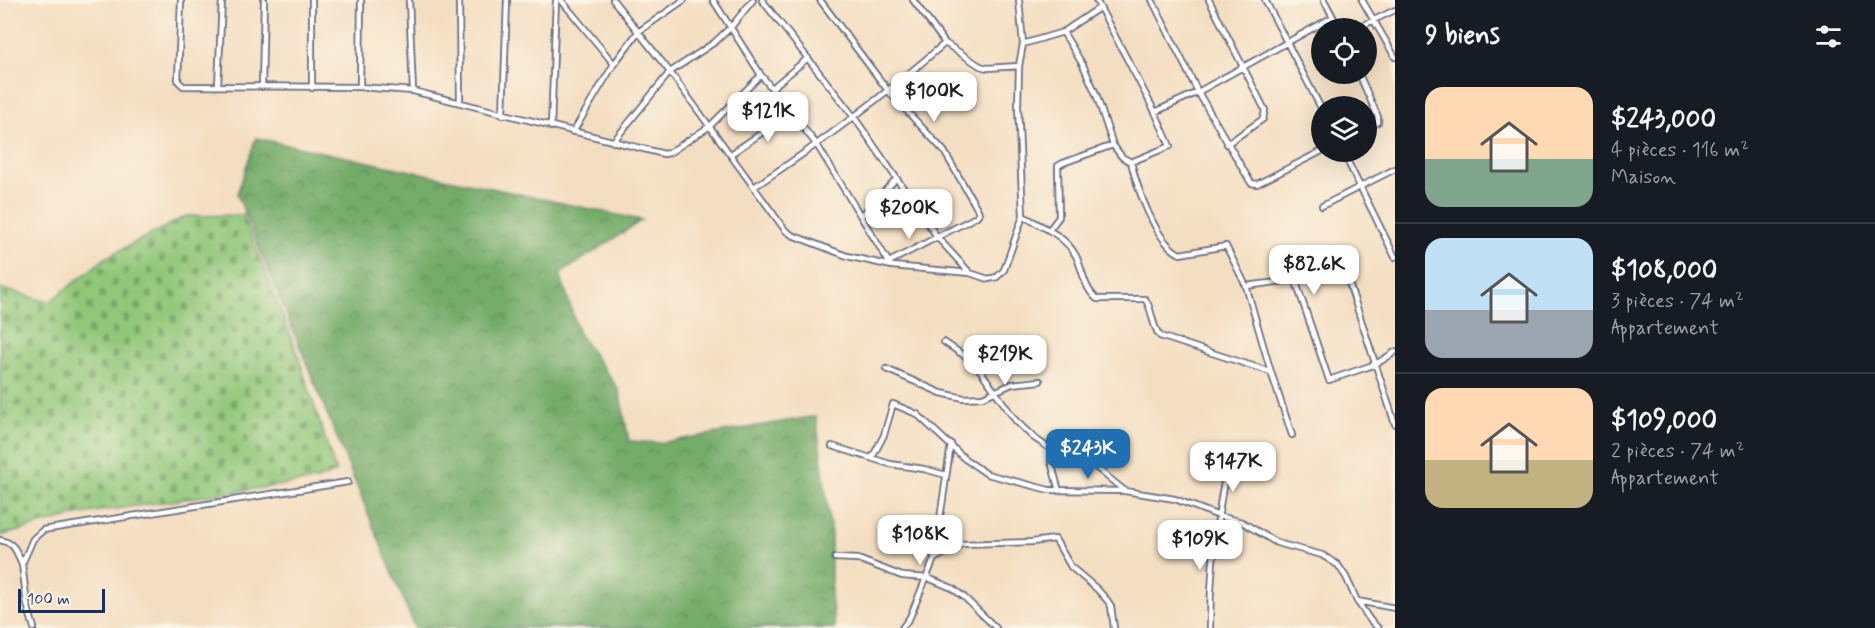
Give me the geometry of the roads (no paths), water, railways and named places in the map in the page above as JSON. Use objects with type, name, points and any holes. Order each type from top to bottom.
[{"type":"street","points":[[181,0],[178,81],[183,86],[360,87],[413,91],[667,154],[710,126],[761,75]]},
{"type":"street","points":[[218,86],[222,0]]},
{"type":"street","points":[[262,87],[264,0]]},
{"type":"street","points":[[312,0],[312,88]]},
{"type":"street","points":[[360,87],[361,0]]},
{"type":"street","points":[[409,0],[413,91]]},
{"type":"street","points":[[459,0],[460,102]]},
{"type":"street","points":[[503,115],[507,0]]},
{"type":"street","points":[[551,127],[556,0]]},
{"type":"street","points":[[561,0],[614,64]]},
{"type":"street","points":[[613,0],[670,72],[785,230],[792,235],[847,256],[890,264],[970,273],[992,279],[1004,270],[1023,216],[1018,106],[1018,66],[1023,44],[1019,0]]},
{"type":"street","points":[[573,132],[614,64],[638,32],[684,0]]},
{"type":"street","points":[[713,0],[761,75],[817,145],[890,264]]},
{"type":"street","points":[[613,142],[670,72],[692,59],[731,27],[753,0]]},
{"type":"street","points":[[762,0],[854,117],[938,238],[970,273]]},
{"type":"street","points":[[820,0],[889,92],[944,151],[979,213],[976,217],[890,264]]},
{"type":"street","points":[[913,0],[945,44],[980,66],[987,68],[1018,66]]},
{"type":"street","points":[[1096,0],[1155,112],[1170,146],[1131,162]]},
{"type":"street","points":[[1152,0],[1198,92],[1251,183],[1255,185],[1311,157]]},
{"type":"street","points":[[1209,0],[1265,110],[1265,116],[1227,144]]},
{"type":"street","points":[[1266,0],[1315,96]]},
{"type":"street","points":[[1155,112],[1198,92],[1333,17],[1324,0]]},
{"type":"street","points":[[1362,0],[1373,18]]},
{"type":"street","points":[[1023,44],[1063,32],[1099,8]]},
{"type":"street","points":[[1377,19],[1395,10]]},
{"type":"street","points":[[1377,25],[1395,57]]},
{"type":"street","points":[[1063,32],[1092,85],[1113,145],[1122,157],[1131,162],[1137,189],[1170,248],[1180,254],[1226,246],[1246,286],[1292,435]]},
{"type":"street","points":[[754,187],[817,145],[889,92],[945,44]]},
{"type":"street","points":[[772,88],[808,58]]},
{"type":"street","points":[[731,154],[792,112]]},
{"type":"street","points":[[1049,230],[1059,217],[1058,166],[1113,145]]},
{"type":"street","points":[[1347,162],[1395,257]]},
{"type":"street","points":[[1322,206],[1395,168]]},
{"type":"street","points":[[862,215],[896,178]]},
{"type":"street","points":[[1023,216],[1049,230],[1072,250],[1090,293],[1097,299],[1145,299],[1148,302],[1156,331],[1160,336],[1271,372]]},
{"type":"street","points":[[1345,271],[1395,424]]},
{"type":"street","points":[[1246,286],[1292,280],[1296,282],[1329,380],[1376,364],[1395,352]]},
{"type":"street","points":[[944,342],[975,363],[1021,427],[1034,438],[1052,450],[1093,465],[1125,492]]},
{"type":"street","points":[[886,369],[917,384],[956,397],[977,398],[1012,384],[1040,381]]},
{"type":"street","points":[[872,458],[884,435],[893,404],[917,414],[965,459],[987,474],[1059,491],[1125,492],[1175,499],[1242,522],[1277,543],[1322,555],[1338,566],[1357,601],[1378,628]]},
{"type":"street","points":[[902,628],[928,578],[934,560],[951,444]]},
{"type":"street","points":[[832,446],[899,466],[946,475]]},
{"type":"street","points":[[1052,450],[1051,462],[1059,491]]},
{"type":"street","points":[[1210,628],[1211,580],[1227,467]]},
{"type":"street","points":[[22,564],[33,539],[43,530],[348,482]]},
{"type":"street","points":[[939,536],[961,544],[1055,539],[1071,567],[1097,589],[1111,606],[1114,628]]},
{"type":"street","points":[[0,540],[9,542],[13,546],[22,564],[27,604],[34,628]]},
{"type":"street","points":[[934,560],[961,544]]},
{"type":"street","points":[[835,558],[858,559],[906,577],[928,578],[960,593],[996,628]]},
{"type":"street","points":[[1357,601],[1395,608]]}]
